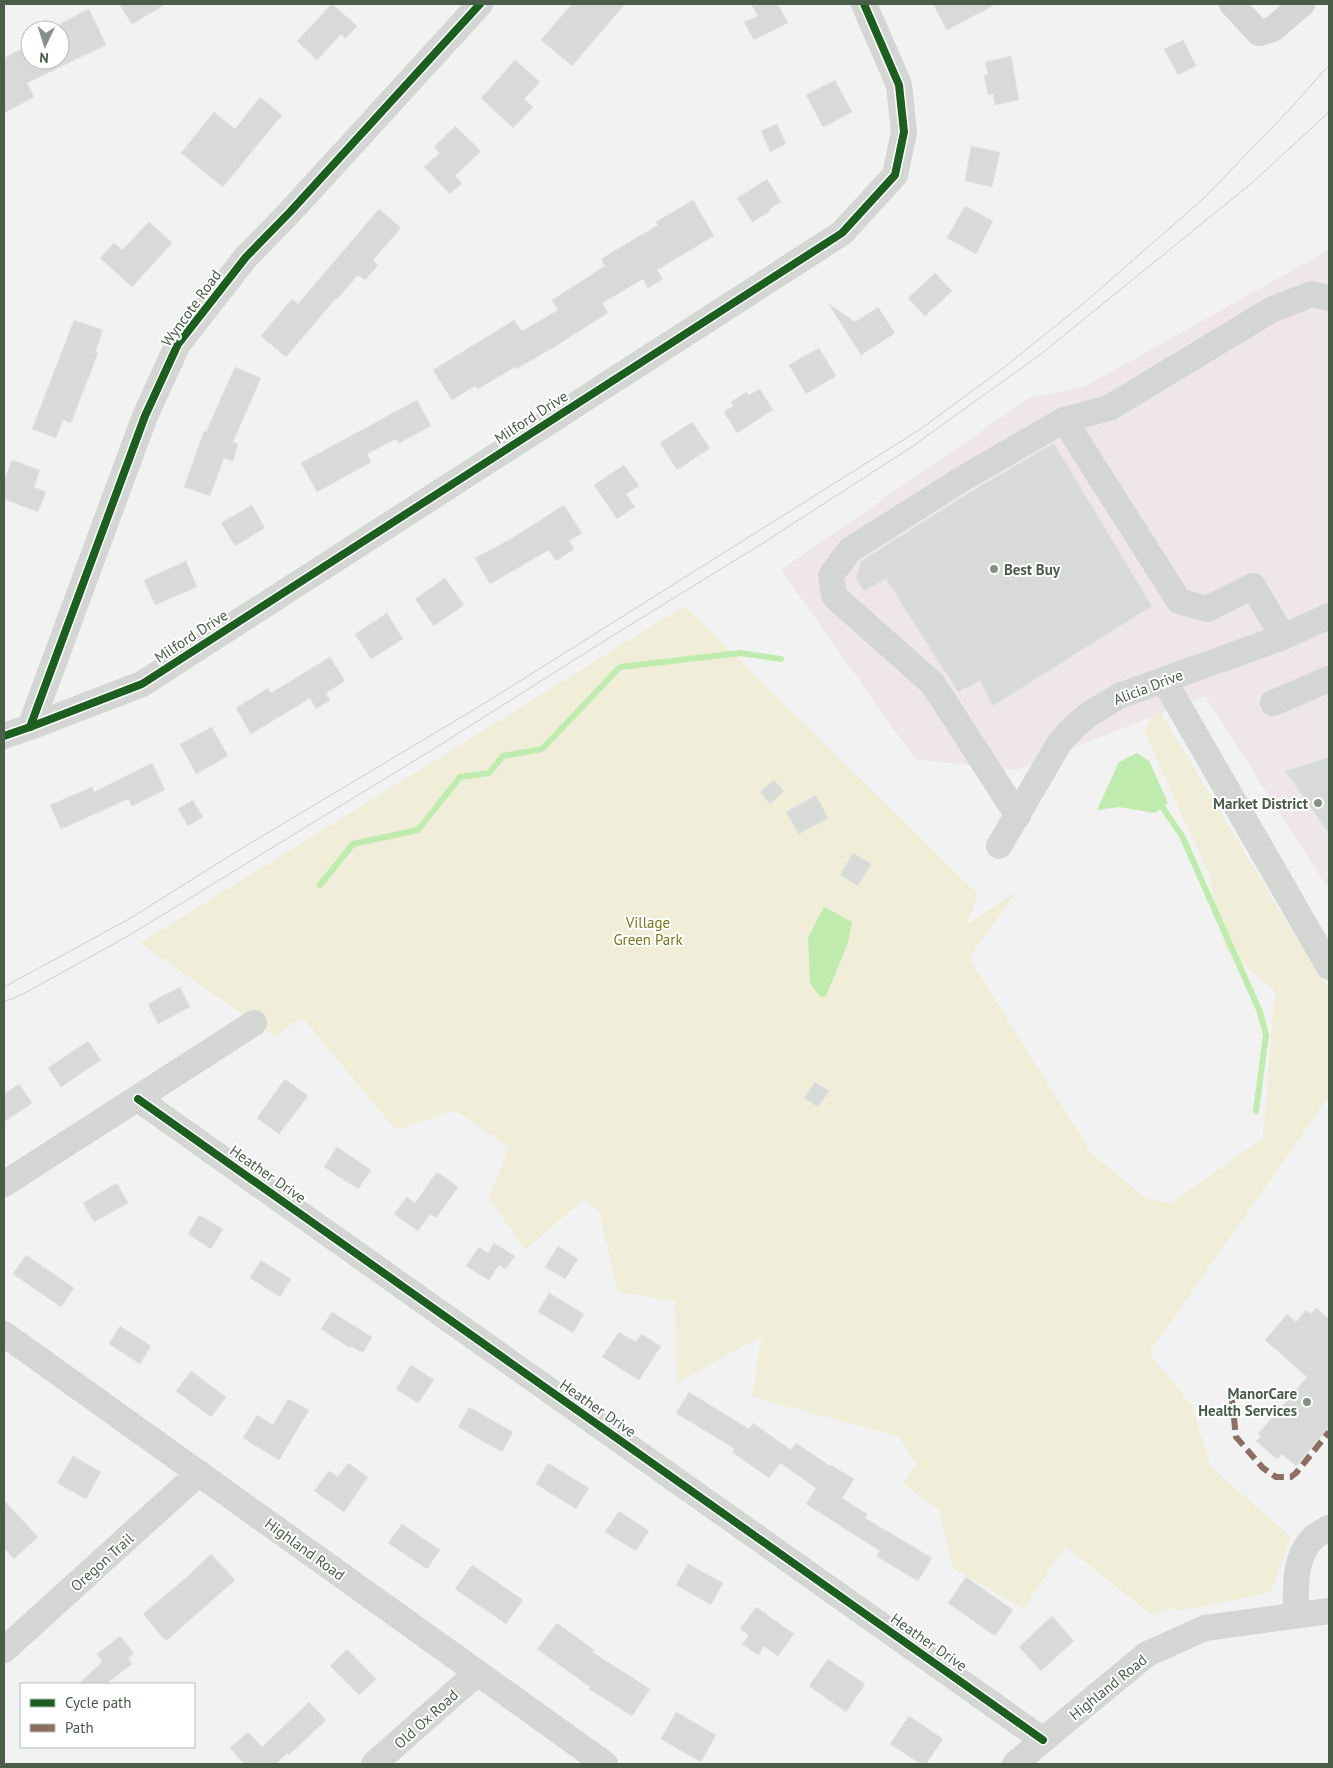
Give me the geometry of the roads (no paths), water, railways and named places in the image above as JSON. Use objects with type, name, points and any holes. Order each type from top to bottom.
[{"type":"street","name":"Wyncote Road","points":[[30,728],[145,416],[178,344],[246,257],[290,212],[480,4]]},
{"type":"street","name":"Milford Drive","points":[[4,736],[30,728],[142,684],[842,232],[895,176],[904,132],[899,85],[864,4]]},
{"type":"street","points":[[1232,4],[1259,32],[1273,29],[1302,4]]},
{"type":"street","points":[[1018,816],[933,684],[834,596],[831,575],[850,550],[962,479],[1064,420],[1109,408],[1273,309],[1312,294],[1329,298]]},
{"type":"street","points":[[1064,420],[1179,601],[1207,609],[1253,586],[1283,637]]},
{"type":"street","name":"Alicia Drive","points":[[999,846],[1060,742],[1074,727],[1099,707],[1164,680],[1283,637],[1329,616]]},
{"type":"street","points":[[1273,703],[1329,679]]},
{"type":"street","points":[[1164,680],[1329,967]]},
{"type":"street","points":[[4,1184],[254,1023]]},
{"type":"street","name":"Heather Drive","points":[[138,1099],[1042,1740]]},
{"type":"street","name":"Highland Road","points":[[4,1334],[605,1764]]},
{"type":"street","name":"Oregon Trail","points":[[4,1650],[199,1473]]},
{"type":"street","points":[[1296,1615],[1296,1585],[1301,1557],[1313,1538],[1329,1528]]},
{"type":"street","name":"Highland Road","points":[[1016,1764],[1042,1740],[1147,1654],[1205,1628],[1329,1611]]},
{"type":"street","name":"Old Ox Road","points":[[374,1764],[477,1673]]},
{"type":"waterway","points":[[320,885],[353,844],[418,830],[460,777],[489,773],[503,756],[542,749],[620,667],[740,653],[781,659]]},
{"type":"waterway","points":[[1163,808],[1182,836],[1260,1012],[1266,1035],[1256,1111]]},
{"type":"tram line","points":[[4,987],[129,919],[239,850],[485,703],[919,430],[1002,369],[1084,303],[1203,199],[1289,110],[1329,65]]},
{"type":"tram line","points":[[4,1002],[23,994],[128,936],[435,748],[763,543],[910,448],[1041,354],[1253,182],[1329,112]]},
{"type":"place","name":"Best Buy","points":[[994,569]]},
{"type":"place","name":"Market District","points":[[1318,803]]},
{"type":"place","name":"ManorCare Health Services","points":[[1307,1402]]},
{"type":"park label","name":"Village Green Park","points":[[648,930]]}]
